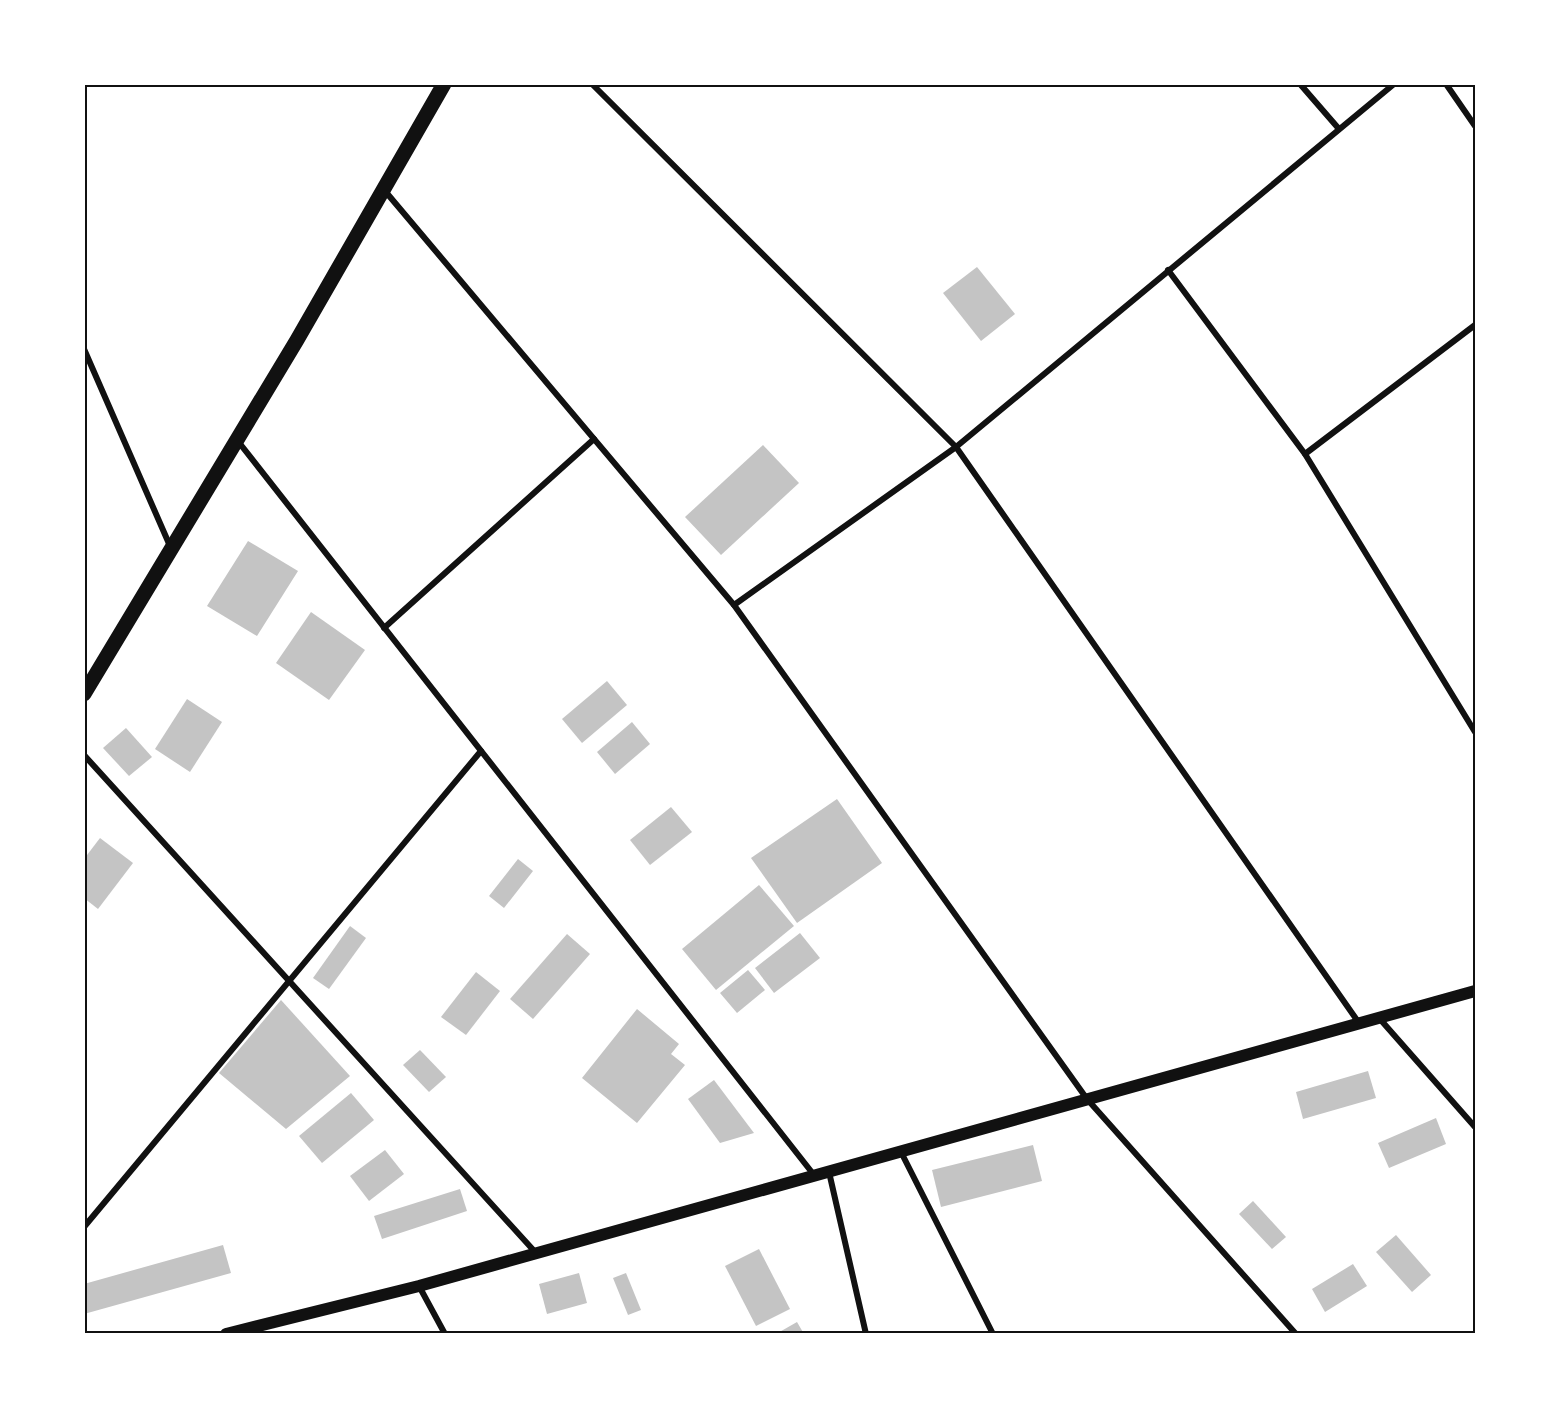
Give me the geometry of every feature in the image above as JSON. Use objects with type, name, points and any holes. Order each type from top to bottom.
[{"type":"main road","points":[[84,694],[237,440],[444,84]]},
{"type":"main road","points":[[226,1334],[418,1286],[1475,991]]},
{"type":"street","points":[[592,84],[956,447],[1359,1024]]},
{"type":"street","points":[[1300,84],[1339,129]]},
{"type":"street","points":[[734,605],[956,447],[1394,84]]},
{"type":"street","points":[[1446,84],[1475,126]]},
{"type":"street","points":[[384,189],[734,605],[1087,1099],[1296,1334]]},
{"type":"street","points":[[1168,270],[1305,454],[1475,732]]},
{"type":"street","points":[[1305,454],[1475,325]]},
{"type":"street","points":[[84,349],[171,549]]},
{"type":"street","points":[[384,627],[594,439]]},
{"type":"street","points":[[237,440],[815,1175]]},
{"type":"street","points":[[84,1227],[481,751]]},
{"type":"street","points":[[84,755],[536,1253]]},
{"type":"street","points":[[1379,1018],[1475,1127]]},
{"type":"street","points":[[901,1152],[993,1334]]},
{"type":"street","points":[[828,1172],[866,1334]]},
{"type":"street","points":[[418,1286],[445,1334]]},
{"type":"building","points":[[977,267],[1015,314],[981,341],[943,293]]},
{"type":"building","points":[[763,445],[799,483],[721,555],[685,517]]},
{"type":"building","points":[[248,541],[298,571],[257,636],[207,606]]},
{"type":"building","points":[[311,612],[365,650],[329,700],[276,663]]},
{"type":"building","points":[[607,681],[627,705],[582,743],[562,719]]},
{"type":"building","points":[[187,699],[222,722],[190,772],[155,749]]},
{"type":"building","points":[[632,722],[650,744],[615,774],[597,752]]},
{"type":"building","points":[[126,728],[152,757],[129,776],[103,748]]},
{"type":"building","points":[[837,799],[882,863],[797,923],[751,858]]},
{"type":"building","points":[[671,807],[692,832],[650,865],[630,840]]},
{"type":"building","points":[[100,838],[133,863],[98,909],[84,898],[84,859]]},
{"type":"building","points":[[518,859],[533,871],[504,908],[489,896]]},
{"type":"building","points":[[759,885],[794,926],[716,990],[682,949]]},
{"type":"building","points":[[350,926],[366,938],[329,989],[313,978]]},
{"type":"building","points":[[800,933],[820,958],[774,993],[755,968]]},
{"type":"building","points":[[567,934],[590,954],[533,1019],[510,999]]},
{"type":"building","points":[[748,970],[765,990],[737,1013],[720,993]]},
{"type":"building","points":[[476,972],[500,991],[466,1035],[441,1017]]},
{"type":"building","points":[[281,1000],[350,1076],[286,1129],[219,1073]]},
{"type":"building","points":[[637,1009],[679,1044],[671,1054],[685,1065],[637,1123],[582,1078]]},
{"type":"building","points":[[420,1050],[446,1077],[429,1092],[403,1065]]},
{"type":"building","points":[[1368,1071],[1376,1098],[1303,1119],[1296,1092]]},
{"type":"building","points":[[714,1080],[754,1133],[720,1143],[688,1099]]},
{"type":"building","points":[[351,1093],[374,1120],[322,1163],[299,1136]]},
{"type":"building","points":[[1436,1118],[1446,1144],[1389,1168],[1378,1143]]},
{"type":"building","points":[[1033,1145],[1042,1181],[941,1207],[932,1170]]},
{"type":"building","points":[[385,1150],[404,1174],[369,1201],[350,1176]]},
{"type":"building","points":[[460,1189],[467,1211],[382,1239],[374,1216]]},
{"type":"building","points":[[1253,1201],[1286,1237],[1272,1249],[1239,1214]]},
{"type":"building","points":[[1396,1235],[1431,1275],[1412,1292],[1376,1252]]},
{"type":"building","points":[[223,1245],[231,1273],[84,1314],[84,1284]]},
{"type":"building","points":[[759,1249],[790,1309],[756,1326],[725,1266]]},
{"type":"building","points":[[1353,1264],[1367,1286],[1325,1312],[1312,1289]]},
{"type":"building","points":[[579,1273],[587,1303],[547,1314],[539,1284]]},
{"type":"building","points":[[626,1273],[641,1310],[628,1315],[613,1278]]},
{"type":"building","points":[[797,1322],[804,1334],[776,1334]]}]
